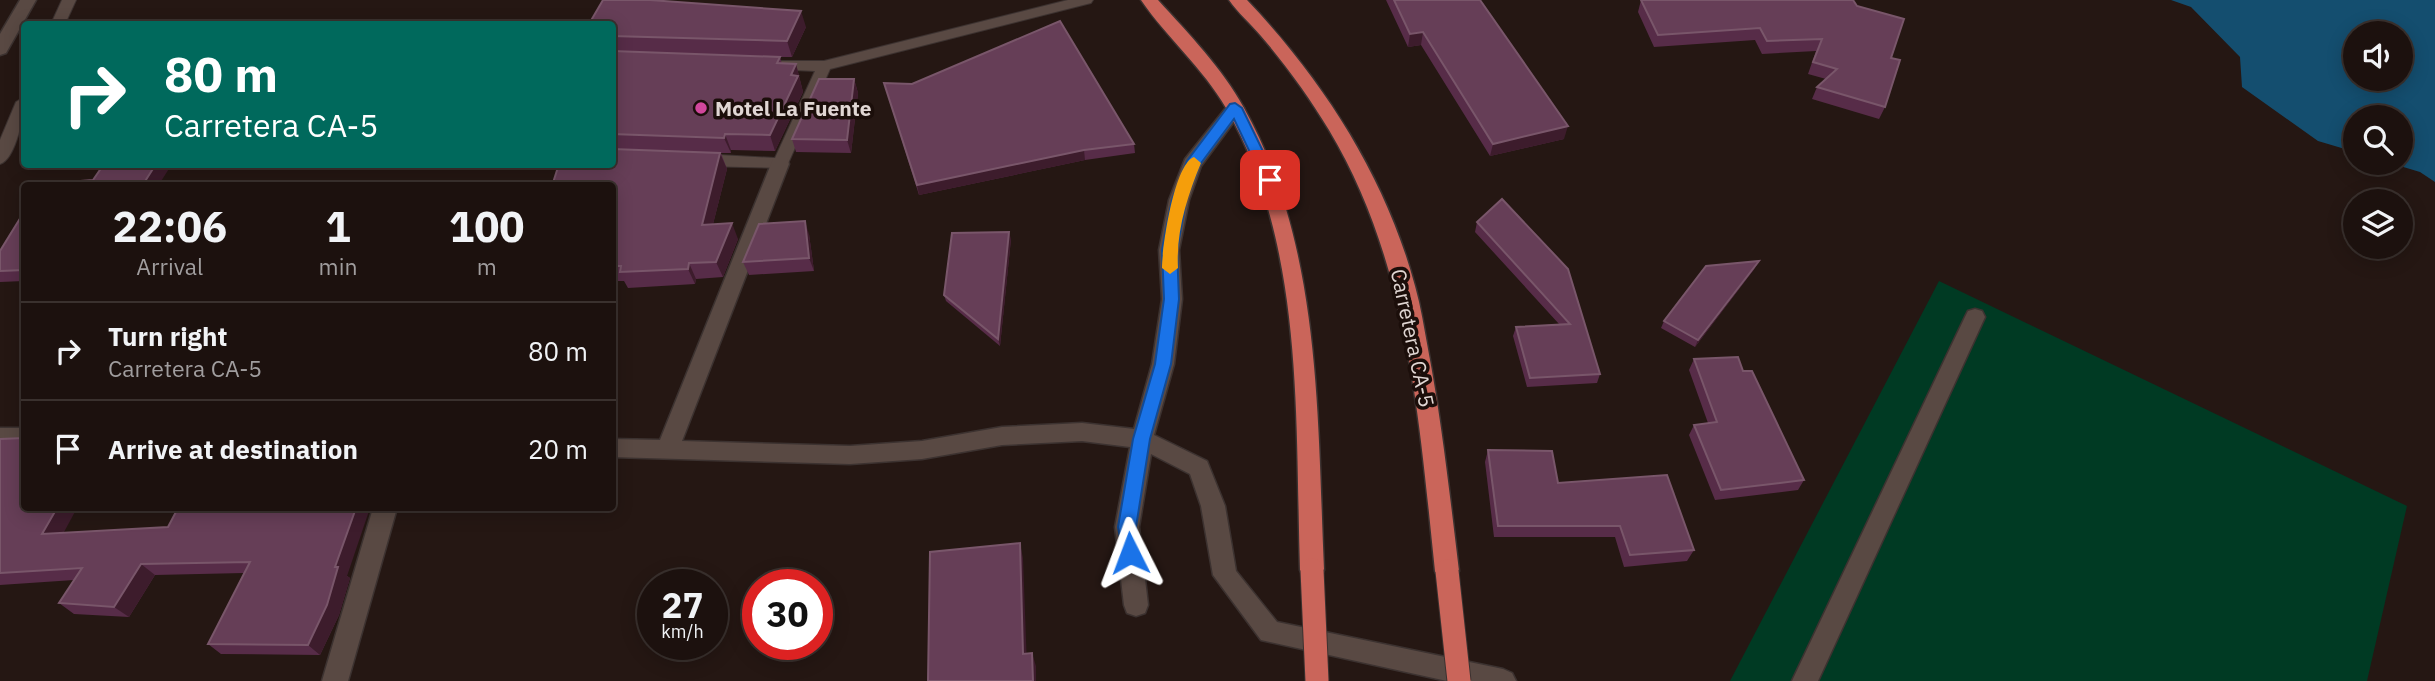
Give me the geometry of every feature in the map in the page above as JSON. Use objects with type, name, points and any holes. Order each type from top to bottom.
[{"type":"highway","points":[[1149,0],[1186,42],[1235,108],[1270,180],[1301,337],[1317,681]]},
{"type":"highway","name":"Carretera CA-5","points":[[1237,0],[1266,28],[1323,108],[1370,188],[1404,282],[1428,408],[1459,681]]},
{"type":"street","points":[[0,50],[28,0]]},
{"type":"street","points":[[1136,605],[1127,527],[1142,439],[1163,364],[1172,299],[1169,250],[1179,200],[1192,164],[1235,108]]},
{"type":"street","points":[[667,451],[780,164]]},
{"type":"street","points":[[1805,681],[1975,317]]},
{"type":"street","points":[[616,448],[850,455],[922,450],[1002,436],[1082,432],[1142,439],[1199,468],[1213,506],[1225,575],[1270,632],[1503,681]]},
{"type":"street","points":[[0,437],[21,436]]},
{"type":"street","points":[[335,681],[384,511]]},
{"type":"lane","points":[[59,21],[69,0]]},
{"type":"lane","points":[[758,64],[824,66],[1086,0]]},
{"type":"lane","points":[[682,159],[780,164],[824,66]]},
{"type":"lane","points":[[0,158],[21,109]]},
{"type":"green space","points":[[1939,281],[2407,506],[2367,681],[1730,681]]},
{"type":"water","points":[[2171,0],[2435,0],[2435,182],[2413,170],[2413,105],[2343,105],[2343,148],[2318,141],[2242,87],[2240,57],[2191,7]]},
{"type":"building","points":[[603,0],[650,0],[801,11],[787,41],[616,36],[616,21],[591,21]]},
{"type":"building","points":[[1394,0],[1480,0],[1568,126],[1493,144],[1423,32],[1410,34]]},
{"type":"building","points":[[1641,0],[1853,0],[1857,6],[1904,19],[1891,58],[1900,60],[1885,107],[1817,87],[1837,69],[1813,62],[1822,39],[1767,41],[1760,28],[1658,35]]},
{"type":"building","points":[[1060,21],[1134,144],[1084,150],[917,185],[884,83],[912,84]]},
{"type":"building","name":"Motel La Fuente","points":[[616,51],[780,57],[777,63],[796,64],[791,75],[798,76],[770,135],[725,134],[724,138],[616,134]]},
{"type":"building","points":[[819,79],[854,79],[847,140],[792,139]]},
{"type":"building","points":[[616,149],[720,153],[702,225],[732,223],[716,262],[689,263],[688,269],[620,272],[621,266],[616,266],[616,182],[553,182],[558,168],[616,168]]},
{"type":"building","points":[[101,168],[153,168],[145,182],[68,182],[93,180]]},
{"type":"building","points":[[1502,199],[1568,269],[1600,374],[1530,378],[1516,327],[1570,324],[1477,222]]},
{"type":"building","points":[[21,217],[21,270],[0,271],[0,251]]},
{"type":"building","points":[[805,221],[809,258],[743,262],[759,224]]},
{"type":"building","points":[[1009,232],[998,339],[944,295],[952,233]]},
{"type":"building","points":[[1759,261],[1698,340],[1664,321],[1706,266]]},
{"type":"building","points":[[1738,357],[1743,371],[1752,371],[1804,480],[1721,490],[1694,425],[1717,422],[1694,359]]},
{"type":"building","points":[[21,438],[21,511],[55,511],[42,534],[168,527],[176,511],[355,511],[335,567],[338,567],[327,605],[308,645],[208,644],[250,562],[141,564],[114,607],[59,603],[82,568],[0,573],[0,439]]},
{"type":"building","points":[[1488,450],[1552,451],[1558,483],[1667,475],[1694,550],[1630,555],[1620,526],[1498,526]]},
{"type":"building","points":[[1020,543],[1023,654],[1032,653],[1033,681],[928,681],[930,552]]},
{"type":"slow traffic","points":[[1170,268],[1169,250],[1179,200],[1194,163]]},
{"type":"place","name":"Motel La Fuente","points":[[701,108]]},
{"type":"route","points":[[1130,553],[1127,527],[1142,439],[1163,364],[1172,299],[1169,250],[1179,200],[1192,164],[1235,108],[1270,180]]}]
